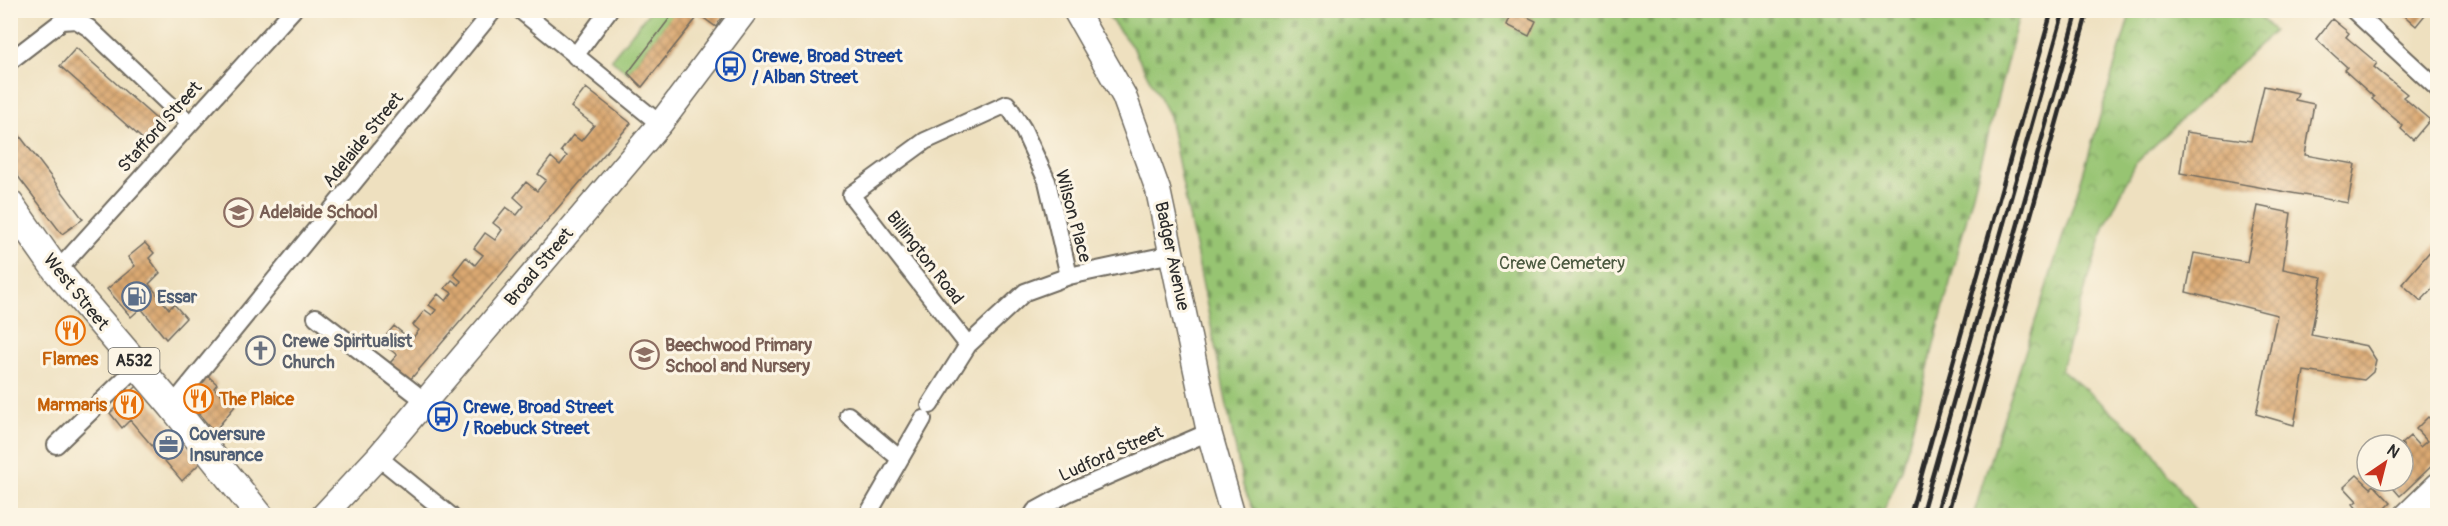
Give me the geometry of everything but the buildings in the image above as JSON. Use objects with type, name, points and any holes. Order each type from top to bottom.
[{"type":"main road","name":"West Street","points":[[10,204],[57,272],[172,405],[260,516]]},
{"type":"street","name":"Stafford Street","points":[[57,272],[189,123],[294,10]]},
{"type":"street","name":"Adelaide Street","points":[[172,405],[494,10]]},
{"type":"street","points":[[520,10],[660,124]]},
{"type":"street","points":[[575,56],[609,10]]},
{"type":"street","name":"Broad Street","points":[[323,516],[378,456],[660,124],[746,10]]},
{"type":"street","name":"Badger Avenue","points":[[1075,10],[1124,96],[1158,190],[1209,432],[1233,516]]},
{"type":"street","points":[[2353,10],[2438,89]]},
{"type":"street","points":[[10,61],[62,21],[76,20],[89,28],[189,123]]},
{"type":"street","name":"Wilson Place","points":[[851,195],[925,141],[1006,104],[1023,129],[1047,181],[1069,276]]},
{"type":"street","name":"Billington Road","points":[[851,195],[968,345]]},
{"type":"street","points":[[867,516],[926,412],[968,345],[1025,292],[1069,276],[1172,254]]},
{"type":"street","points":[[316,317],[425,401]]},
{"type":"street","points":[[56,445],[138,366]]},
{"type":"street","points":[[848,415],[899,458]]},
{"type":"street","name":"Ludford Street","points":[[1032,516],[1035,511],[1068,493],[1209,432]]},
{"type":"street","points":[[378,456],[451,516]]},
{"type":"street","points":[[2418,512],[2438,485]]},
{"type":"green space","points":[[650,11],[676,11],[628,73],[611,59]]},
{"type":"green space","name":"Crewe Cemetery","points":[[1104,11],[2020,11],[1902,469],[1882,515],[1256,515],[1243,486],[1169,116],[1133,48]]},
{"type":"green space","points":[[2131,11],[2254,11],[2274,31],[2136,163],[2104,228],[2061,369],[2144,439],[2198,515],[1974,515],[2080,184]]},
{"type":"railway","points":[[1910,516],[2052,10]]},
{"type":"railway","points":[[1921,516],[2064,10]]},
{"type":"railway","points":[[1936,516],[2078,10]]},
{"type":"railway","points":[[1947,516],[2088,10]]},
{"type":"place","name":"Crewe, Broad Street / Alban Street","points":[[731,66]]},
{"type":"place","name":"Adelaide School","points":[[238,212]]},
{"type":"place","name":"Essar","points":[[136,297]]},
{"type":"place","name":"Flames","points":[[70,330]]},
{"type":"place","name":"Crewe Spiritualist Church","points":[[261,351]]},
{"type":"place","name":"Beechwood Primary School and Nursery","points":[[644,355]]},
{"type":"place","name":"The Plaice","points":[[198,399]]},
{"type":"place","name":"Marmaris","points":[[128,405]]},
{"type":"place","name":"Crewe, Broad Street / Roebuck Street","points":[[442,417]]},
{"type":"place","name":"Coversure Insurance","points":[[168,444]]}]
